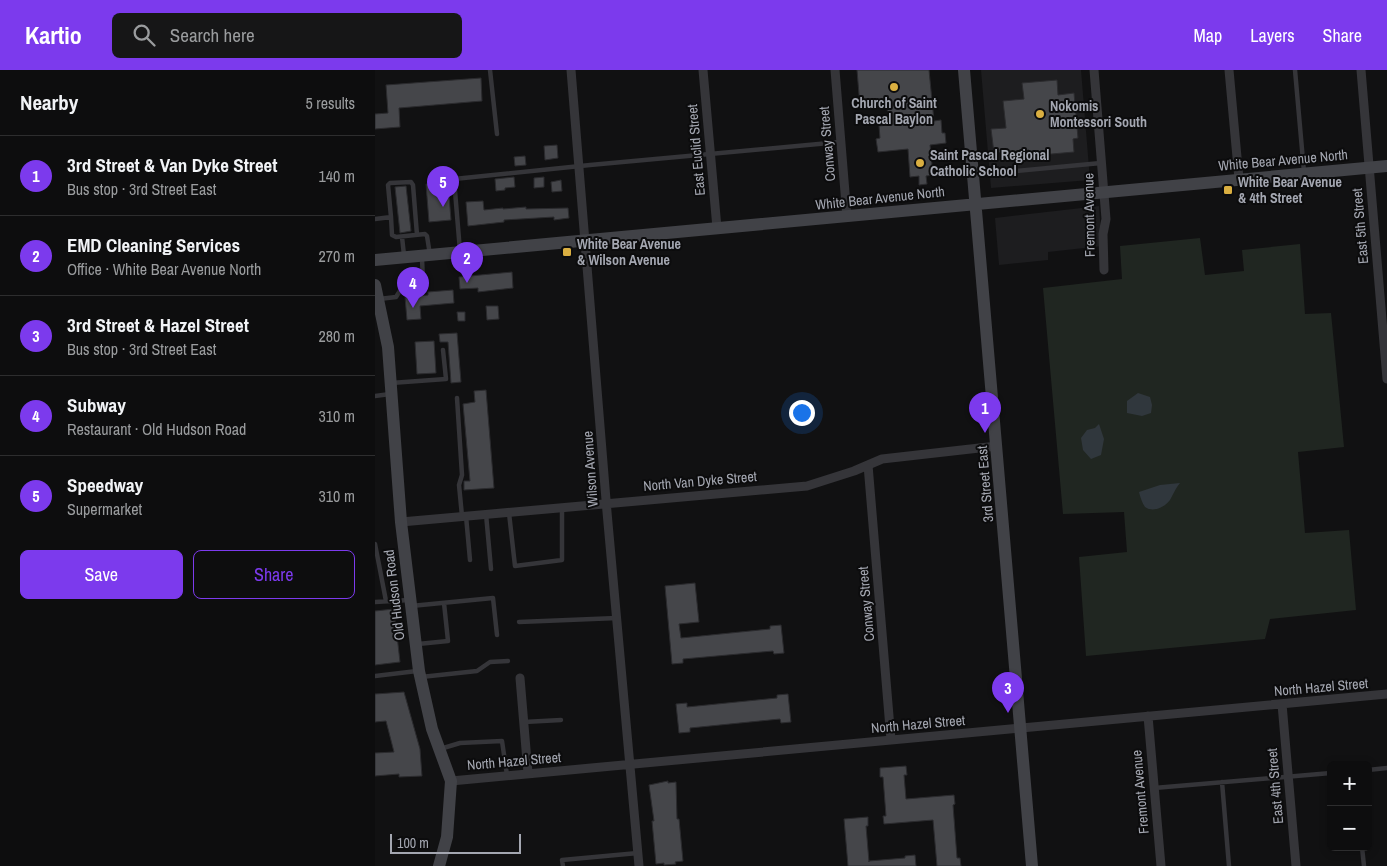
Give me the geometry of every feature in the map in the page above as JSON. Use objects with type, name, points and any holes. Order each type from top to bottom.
[{"type":"street","name":"Wilson Avenue","points":[[571,70],[639,866]]},
{"type":"street","name":"East Euclid Street","points":[[703,70],[717,228]]},
{"type":"street","name":"Conway Street","points":[[835,70],[847,217]]},
{"type":"street","name":"3rd Street East","points":[[964,70],[977,204],[1032,866]]},
{"type":"street","name":"Fremont Avenue","points":[[1093,70],[1106,219],[1103,234],[1104,270]]},
{"type":"street","points":[[1229,70],[1239,179]]},
{"type":"street","name":"East 5th Street","points":[[1361,70],[1387,379]]},
{"type":"street","name":"White Bear Avenue North","points":[[375,260],[1387,166]]},
{"type":"street","name":"Old Hudson Road","points":[[375,285],[377,303],[388,347],[401,522],[419,674],[439,749],[451,781],[447,837],[439,866]]},
{"type":"street","name":"North Van Dyke Street","points":[[401,522],[807,486],[882,459],[997,446]]},
{"type":"street","name":"Conway Street","points":[[868,465],[891,740]]},
{"type":"street","points":[[519,678],[528,773]]},
{"type":"street","name":"North Hazel Street","points":[[451,781],[1387,694]]},
{"type":"street","name":"East 4th Street","points":[[1282,704],[1296,866]]},
{"type":"street","name":"Fremont Avenue","points":[[1148,716],[1161,866]]},
{"type":"lane","points":[[490,70],[497,134]]},
{"type":"lane","points":[[1295,70],[1304,174]]},
{"type":"lane","points":[[460,252],[454,179],[841,142]]},
{"type":"lane","points":[[973,175],[1101,163]]},
{"type":"lane","points":[[377,303],[396,296],[403,286],[423,282],[426,255],[427,236],[425,234],[402,237],[392,235],[388,185],[390,183],[411,182],[413,185],[417,235]]},
{"type":"lane","points":[[375,219],[391,217]]},
{"type":"lane","points":[[402,237],[404,257]]},
{"type":"lane","points":[[375,396],[390,389],[446,379],[443,350]]},
{"type":"lane","points":[[457,398],[462,476],[459,485],[470,560]]},
{"type":"lane","points":[[509,511],[515,566],[561,560],[562,507]]},
{"type":"lane","points":[[486,514],[491,569]]},
{"type":"lane","points":[[375,544],[386,601]]},
{"type":"lane","points":[[375,602],[444,603],[493,598],[497,635]]},
{"type":"lane","points":[[415,645],[448,641],[444,603]]},
{"type":"lane","points":[[519,622],[617,618]]},
{"type":"lane","points":[[375,676],[477,671],[490,662],[508,661]]},
{"type":"lane","points":[[524,722],[561,720]]},
{"type":"lane","points":[[439,749],[460,743],[502,741],[507,775]]},
{"type":"lane","points":[[1372,770],[1387,768]]},
{"type":"lane","points":[[1154,788],[1327,773]]},
{"type":"lane","points":[[1222,782],[1229,866]]},
{"type":"lane","points":[[1362,851],[1364,866]]},
{"type":"lane","points":[[563,866],[562,860],[638,852]]},
{"type":"shaded area","points":[[981,70],[1081,70],[1090,180],[991,188]]},
{"type":"shaded area","points":[[1099,206],[1102,246],[1048,252],[1048,260],[999,265],[995,218]]},
{"type":"shaded area","points":[[1200,238],[1205,275],[1244,271],[1242,250],[1300,244],[1305,314],[1331,313],[1344,447],[1298,452],[1305,533],[1349,530],[1356,610],[1270,619],[1265,639],[1086,656],[1079,557],[1127,552],[1124,512],[1063,514],[1043,288],[1122,279],[1120,246]]},
{"type":"shaded area","points":[[1138,393],[1150,397],[1151,413],[1142,416],[1127,413],[1127,401]]},
{"type":"shaded area","points":[[1099,424],[1104,439],[1101,455],[1091,459],[1083,450],[1081,438],[1087,430],[1095,428]]},
{"type":"shaded area","points":[[1180,483],[1165,505],[1155,509],[1145,507],[1139,492],[1160,485]]},
{"type":"building","points":[[857,70],[929,70],[934,121],[941,120],[942,133],[945,133],[946,143],[930,145],[933,175],[926,176],[927,184],[919,185],[919,176],[910,177],[908,149],[878,152],[876,139],[880,138],[879,126],[889,125],[888,111],[881,105],[860,107]]},
{"type":"building","points":[[481,78],[482,101],[399,108],[400,127],[375,129],[375,114],[388,113],[386,85]]},
{"type":"building","name":"Nokomis Montessori South","points":[[1057,80],[1058,95],[1074,93],[1078,138],[1073,139],[1074,152],[1029,156],[1029,150],[994,153],[991,129],[1006,128],[1003,101],[1024,99],[1022,83]]},
{"type":"building","points":[[557,145],[558,158],[545,160],[544,146]]},
{"type":"building","points":[[525,156],[526,165],[515,166],[514,157]]},
{"type":"building","points":[[514,177],[515,187],[496,191],[495,179]]},
{"type":"building","points":[[544,177],[544,187],[534,188],[534,178]]},
{"type":"building","points":[[561,180],[562,191],[552,192],[551,182]]},
{"type":"building","points":[[448,183],[451,220],[429,222],[426,184]]},
{"type":"building","points":[[406,186],[411,231],[400,233],[395,187]]},
{"type":"building","points":[[483,201],[484,210],[526,207],[526,209],[568,208],[569,218],[554,220],[554,217],[504,220],[504,222],[468,226],[466,202]]},
{"type":"building","points":[[512,272],[513,288],[478,292],[478,288],[460,289],[459,277]]},
{"type":"building","points":[[453,290],[454,303],[420,306],[421,319],[407,320],[405,297],[428,295],[428,292]]},
{"type":"building","points":[[486,306],[498,306],[499,319],[487,320]]},
{"type":"building","points":[[457,312],[465,312],[465,321],[458,321]]},
{"type":"building","points":[[457,333],[461,382],[451,383],[448,342],[440,342],[439,334]]},
{"type":"building","points":[[434,341],[436,373],[417,374],[415,342]]},
{"type":"building","points":[[486,390],[494,488],[464,490],[464,481],[470,481],[463,404],[475,402],[474,391]]},
{"type":"building","points":[[695,583],[699,622],[679,624],[681,638],[770,629],[770,626],[781,625],[784,653],[774,654],[773,651],[683,659],[683,663],[672,664],[665,586]]},
{"type":"building","points":[[394,609],[400,662],[375,665],[375,611]]},
{"type":"building","points":[[404,692],[420,749],[422,776],[399,777],[399,774],[375,776],[375,753],[394,752],[386,721],[375,722],[375,694]]},
{"type":"building","points":[[788,694],[791,722],[781,723],[780,719],[690,728],[690,732],[679,733],[676,704],[687,703],[687,707],[777,698],[777,695]]},
{"type":"building","points":[[906,766],[907,775],[904,775],[906,799],[954,795],[957,858],[960,858],[961,866],[937,866],[933,820],[884,824],[883,816],[886,816],[883,777],[880,777],[880,768]]},
{"type":"building","points":[[668,781],[668,783],[676,782],[677,819],[679,819],[683,861],[664,865],[664,863],[656,864],[652,821],[654,821],[649,785]]},
{"type":"building","points":[[868,817],[868,826],[866,826],[869,862],[915,855],[916,866],[848,866],[844,819]]},
{"type":"place","name":"Church of Saint Pascal Baylon","points":[[894,87]]},
{"type":"place","name":"Nokomis Montessori South","points":[[1040,114]]},
{"type":"place","name":"Saint Pascal Regional Catholic School","points":[[920,163]]},
{"type":"place","name":"White Bear Avenue & 4th Street","points":[[1228,190]]},
{"type":"place","name":"Speedway","points":[[443,207]]},
{"type":"place","name":"White Bear Avenue & Wilson Avenue","points":[[567,252]]},
{"type":"place","name":"EMD Cleaning Services","points":[[467,283]]},
{"type":"place","name":"Subway","points":[[413,308]]},
{"type":"place","name":"3rd Street & Van Dyke Street","points":[[985,433]]},
{"type":"place","name":"3rd Street & Hazel Street","points":[[1008,713]]}]
